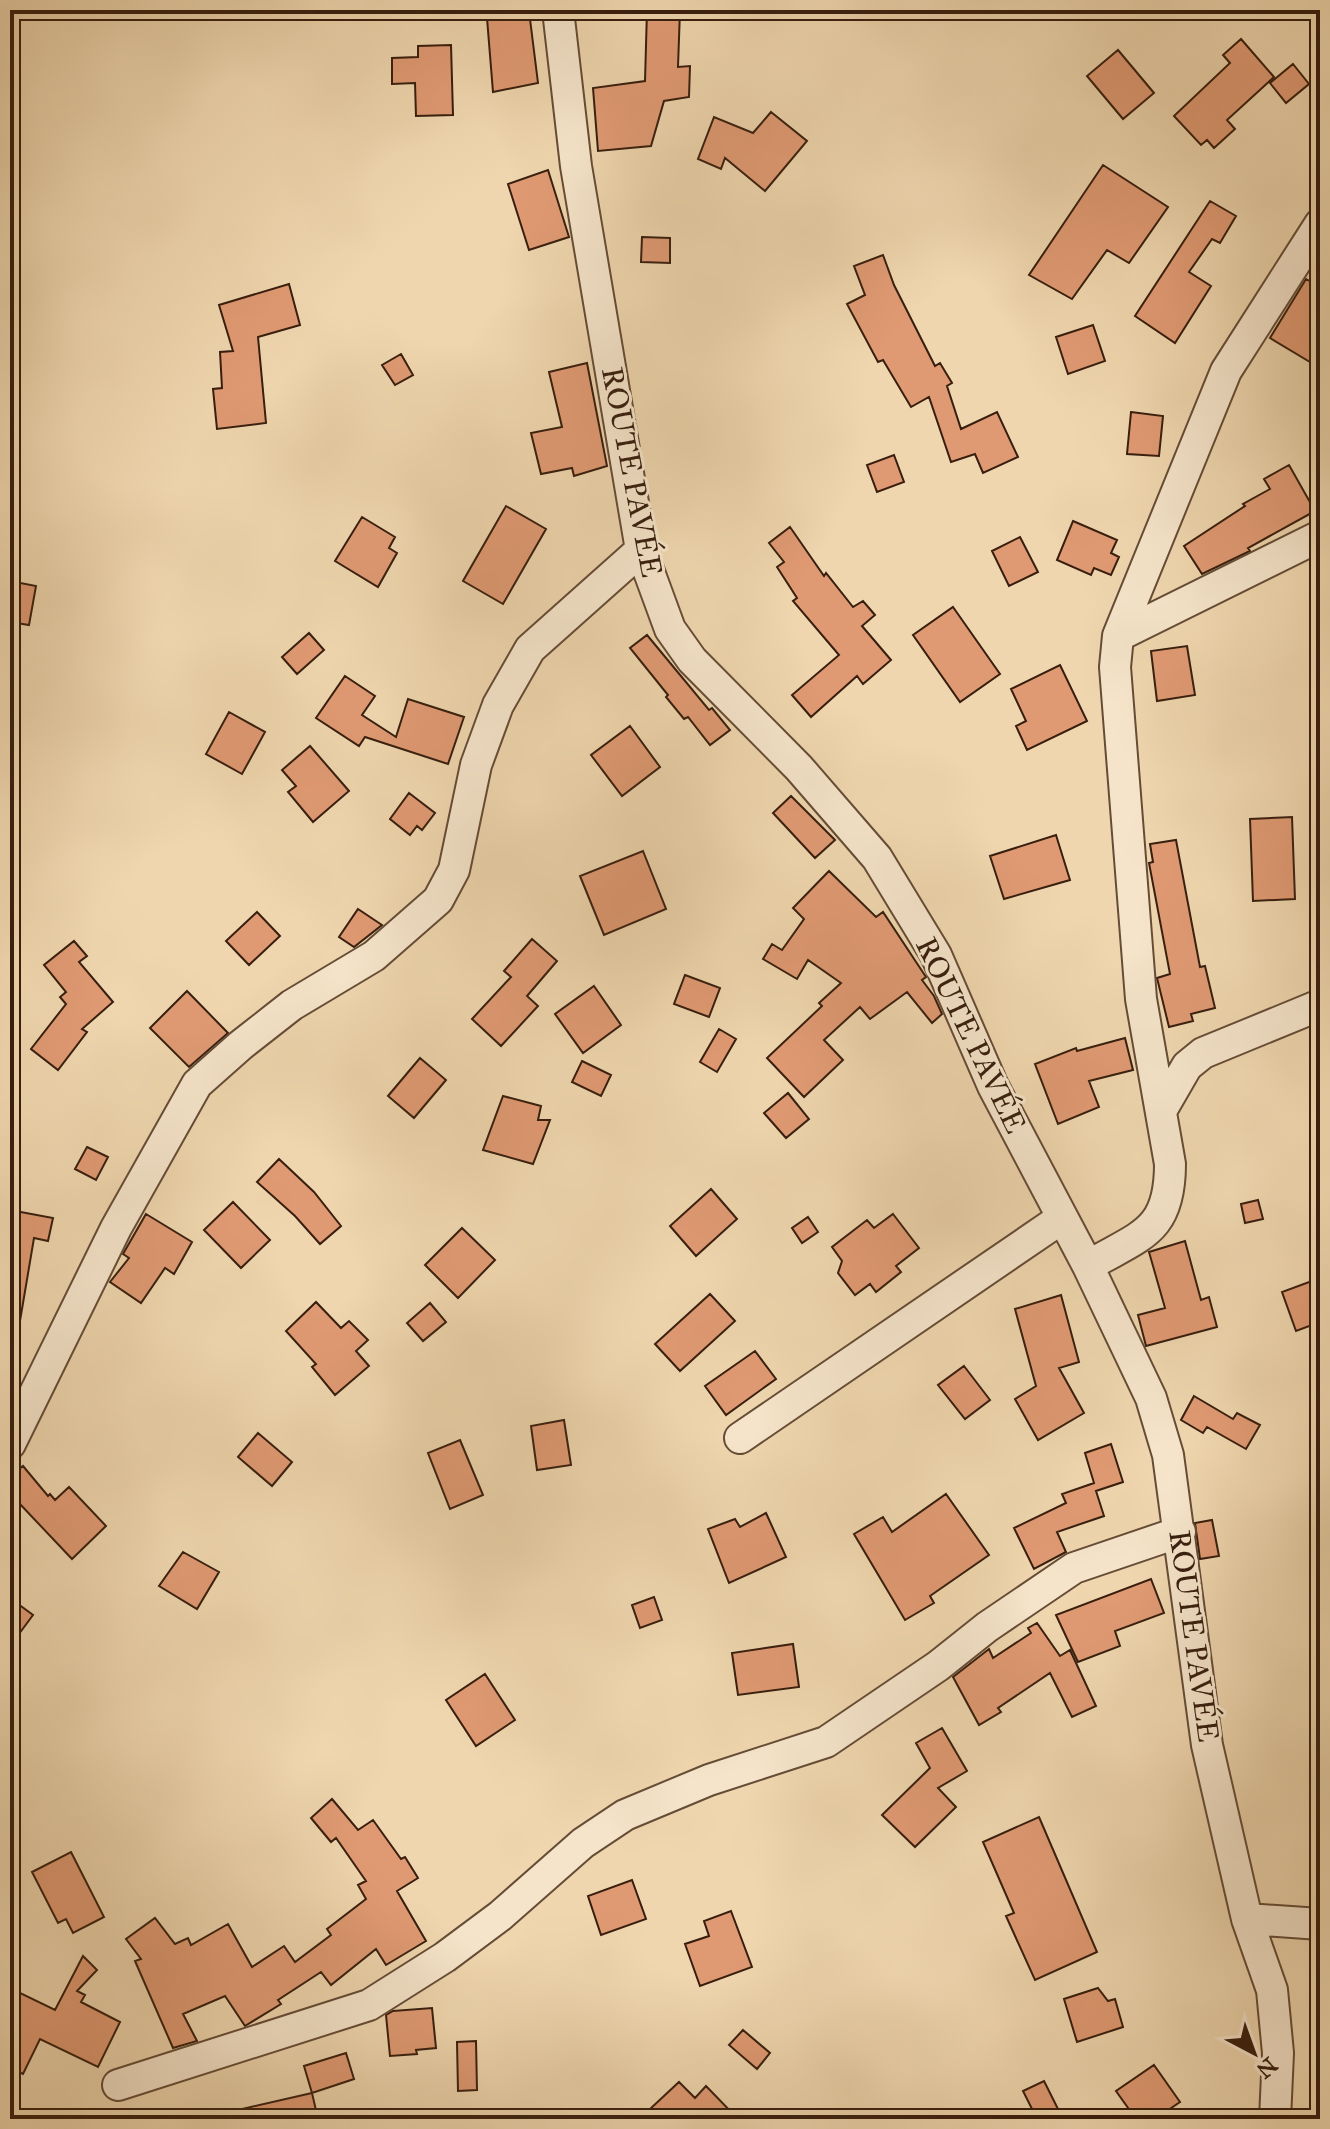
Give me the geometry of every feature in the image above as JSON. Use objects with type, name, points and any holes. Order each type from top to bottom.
[{"type":"street","name":"ROUTE PAVÉE","points":[[558,10],[576,166],[641,550],[670,629],[692,660],[799,768],[877,858],[936,955],[993,1086],[1088,1266],[1151,1398],[1168,1455],[1207,1745],[1247,1919],[1272,1990],[1278,2053],[1275,2119]]},
{"type":"street","points":[[1088,1266],[1148,1231],[1166,1207],[1170,1164],[1141,999],[1115,667],[1118,636],[1226,371],[1320,224]]},
{"type":"street","points":[[1118,636],[1320,536]]},
{"type":"street","points":[[10,1444],[116,1228],[197,1084],[292,1005],[374,956],[438,900],[454,870],[481,753],[498,705],[530,649],[641,550]]},
{"type":"street","points":[[1288,552],[1320,563]]},
{"type":"street","points":[[1161,1111],[1187,1066],[1203,1053],[1320,1005]]},
{"type":"street","points":[[740,1438],[1062,1218]]},
{"type":"street","points":[[118,2085],[369,2005],[478,1932],[583,1843],[625,1815],[709,1780],[826,1742],[1074,1568],[1180,1532]]},
{"type":"street","points":[[1247,1919],[1320,1924]]},
{"type":"building","points":[[647,10],[680,10],[678,67],[690,66],[689,97],[664,101],[651,146],[598,151],[593,88],[645,81]]},
{"type":"building","points":[[529,11],[538,83],[493,92],[487,18]]},
{"type":"building","points":[[1241,39],[1274,77],[1227,120],[1235,129],[1214,148],[1207,140],[1201,145],[1174,116],[1230,63],[1223,55]]},
{"type":"building","points":[[451,45],[453,115],[416,116],[415,83],[392,84],[392,58],[418,57],[418,46]]},
{"type":"building","points":[[1118,50],[1154,93],[1123,119],[1087,76]]},
{"type":"building","points":[[1293,64],[1309,84],[1286,103],[1270,83]]},
{"type":"building","points":[[771,112],[807,141],[765,191],[725,158],[721,169],[698,159],[714,117],[753,133]]},
{"type":"building","points":[[1103,165],[1168,207],[1129,263],[1107,250],[1072,299],[1029,275]]},
{"type":"building","points":[[548,170],[569,237],[529,250],[508,184]]},
{"type":"building","points":[[1210,201],[1236,216],[1220,243],[1212,239],[1189,272],[1211,286],[1175,343],[1135,316]]},
{"type":"building","points":[[642,237],[670,238],[670,263],[641,262]]},
{"type":"building","points":[[883,255],[894,285],[935,366],[940,363],[952,383],[947,386],[961,429],[997,412],[1018,457],[983,473],[975,454],[951,462],[929,397],[911,407],[883,360],[878,362],[847,304],[865,295],[854,266]]},
{"type":"building","points":[[1306,279],[1320,287],[1320,368],[1270,338]]},
{"type":"building","points":[[289,284],[300,325],[258,337],[266,423],[217,429],[213,389],[222,388],[220,352],[233,351],[219,305]]},
{"type":"building","points":[[1093,325],[1105,361],[1068,374],[1056,337]]},
{"type":"building","points":[[401,354],[413,375],[395,385],[382,365]]},
{"type":"building","points":[[587,363],[607,466],[574,476],[572,468],[541,474],[531,433],[562,427],[549,372]]},
{"type":"building","points":[[1131,412],[1163,416],[1159,456],[1127,454]]},
{"type":"building","points":[[894,455],[904,482],[877,492],[867,465]]},
{"type":"building","points":[[1289,465],[1315,511],[1248,548],[1250,551],[1202,574],[1184,546],[1245,506],[1243,504],[1270,489],[1264,479]]},
{"type":"building","points":[[506,506],[546,529],[503,604],[463,581]]},
{"type":"building","points":[[362,517],[395,537],[389,548],[397,553],[378,587],[335,561]]},
{"type":"building","points":[[1073,521],[1117,540],[1111,553],[1119,557],[1111,575],[1094,568],[1091,575],[1057,560]]},
{"type":"building","points":[[790,527],[824,576],[826,573],[853,607],[863,601],[875,615],[862,626],[891,660],[863,684],[857,676],[811,717],[792,695],[839,655],[793,601],[797,598],[777,567],[784,562],[769,543]]},
{"type":"building","points":[[1020,537],[1038,572],[1009,586],[992,551]]},
{"type":"building","points":[[10,581],[36,586],[29,625],[10,622]]},
{"type":"building","points":[[953,607],[1000,674],[960,702],[913,635]]},
{"type":"building","points":[[309,633],[324,650],[297,674],[282,657]]},
{"type":"building","points":[[647,635],[709,710],[712,708],[730,730],[710,745],[688,717],[684,719],[630,648]]},
{"type":"building","points":[[1187,646],[1195,695],[1157,701],[1151,651]]},
{"type":"building","points":[[1060,665],[1087,721],[1027,750],[1016,726],[1026,721],[1011,689]]},
{"type":"building","points":[[345,676],[375,696],[362,715],[396,737],[408,699],[464,717],[448,764],[365,737],[359,746],[316,718]]},
{"type":"building","points":[[229,712],[265,732],[242,774],[206,754]]},
{"type":"building","points":[[630,726],[660,767],[622,796],[591,755]]},
{"type":"building","points":[[310,746],[349,791],[313,822],[288,792],[296,786],[282,770]]},
{"type":"building","points":[[409,793],[435,813],[422,830],[417,826],[410,835],[390,819]]},
{"type":"building","points":[[791,796],[835,840],[815,858],[773,813]]},
{"type":"building","points":[[1292,817],[1295,899],[1253,901],[1250,819]]},
{"type":"building","points":[[1056,835],[1070,880],[1004,899],[990,856]]},
{"type":"building","points":[[1176,840],[1200,967],[1205,966],[1215,1008],[1191,1014],[1193,1021],[1169,1027],[1157,978],[1170,974],[1149,863],[1153,862],[1150,844]]},
{"type":"building","points":[[643,851],[666,909],[604,935],[580,876]]},
{"type":"building","points":[[829,871],[876,917],[883,912],[926,977],[922,980],[942,1014],[932,1023],[907,992],[870,1019],[860,1007],[824,1040],[843,1060],[804,1097],[767,1058],[822,1006],[819,1003],[841,983],[808,960],[797,979],[763,959],[772,944],[782,950],[804,919],[793,908]]},
{"type":"building","points":[[358,909],[382,925],[354,947],[339,937]]},
{"type":"building","points":[[257,912],[280,936],[249,965],[226,941]]},
{"type":"building","points":[[532,939],[557,961],[527,996],[538,1006],[501,1046],[472,1019],[511,977],[504,971]]},
{"type":"building","points":[[74,941],[87,956],[79,962],[113,1002],[82,1029],[87,1032],[58,1070],[31,1049],[66,1004],[60,997],[66,992],[44,965]]},
{"type":"building","points":[[685,975],[720,988],[709,1017],[674,1004]]},
{"type":"building","points":[[594,986],[621,1025],[583,1053],[555,1014]]},
{"type":"building","points":[[187,991],[228,1033],[189,1067],[150,1028]]},
{"type":"building","points":[[719,1029],[736,1039],[717,1072],[700,1062]]},
{"type":"building","points":[[1125,1038],[1133,1070],[1089,1081],[1099,1107],[1058,1124],[1035,1064],[1076,1048],[1077,1051]]},
{"type":"building","points":[[420,1058],[446,1080],[414,1118],[388,1096]]},
{"type":"building","points":[[582,1061],[611,1075],[601,1096],[572,1082]]},
{"type":"building","points":[[788,1093],[809,1119],[786,1138],[764,1113]]},
{"type":"building","points":[[503,1096],[541,1106],[538,1120],[550,1120],[533,1164],[483,1150]]},
{"type":"building","points":[[87,1147],[108,1157],[96,1180],[75,1169]]},
{"type":"building","points":[[279,1159],[314,1192],[341,1226],[320,1244],[295,1216],[257,1182]]},
{"type":"building","points":[[711,1189],[737,1219],[696,1256],[670,1226]]},
{"type":"building","points":[[1258,1200],[1263,1219],[1245,1223],[1241,1204]]},
{"type":"building","points":[[233,1202],[270,1240],[241,1268],[204,1230]]},
{"type":"building","points":[[10,1210],[53,1218],[48,1241],[34,1238],[20,1321],[10,1321]]},
{"type":"building","points":[[146,1214],[192,1242],[174,1274],[165,1268],[141,1303],[110,1282],[129,1258],[123,1254]]},
{"type":"building","points":[[893,1214],[919,1248],[896,1266],[901,1272],[876,1292],[870,1284],[855,1295],[838,1273],[842,1261],[832,1247],[867,1220],[874,1228]]},
{"type":"building","points":[[808,1217],[818,1232],[802,1243],[792,1228]]},
{"type":"building","points":[[462,1228],[495,1260],[458,1298],[425,1265]]},
{"type":"building","points":[[1185,1241],[1201,1300],[1209,1297],[1217,1327],[1146,1346],[1138,1315],[1165,1308],[1149,1252]]},
{"type":"building","points":[[1320,1278],[1320,1322],[1296,1331],[1282,1292]]},
{"type":"building","points":[[710,1294],[735,1321],[680,1371],[655,1344]]},
{"type":"building","points":[[1061,1295],[1079,1362],[1059,1368],[1084,1413],[1038,1440],[1015,1399],[1036,1386],[1015,1309]]},
{"type":"building","points":[[316,1302],[341,1328],[349,1321],[368,1340],[356,1351],[369,1366],[335,1395],[312,1367],[316,1364],[286,1331]]},
{"type":"building","points":[[430,1303],[446,1322],[423,1341],[407,1323]]},
{"type":"building","points":[[755,1351],[776,1379],[726,1415],[705,1386]]},
{"type":"building","points":[[964,1366],[990,1400],[965,1419],[938,1385]]},
{"type":"building","points":[[1194,1396],[1233,1419],[1237,1413],[1260,1425],[1246,1449],[1207,1427],[1203,1433],[1181,1420]]},
{"type":"building","points":[[564,1420],[571,1465],[537,1470],[531,1426]]},
{"type":"building","points":[[258,1433],[292,1462],[272,1486],[238,1457]]},
{"type":"building","points":[[460,1440],[483,1495],[450,1509],[428,1453]]},
{"type":"building","points":[[1111,1444],[1123,1482],[1096,1491],[1104,1516],[1057,1532],[1066,1552],[1034,1569],[1014,1528],[1066,1503],[1062,1494],[1094,1483],[1085,1453]]},
{"type":"building","points":[[23,1466],[55,1500],[69,1487],[106,1526],[72,1559],[18,1502],[10,1509],[10,1476]]},
{"type":"building","points":[[946,1494],[989,1555],[930,1596],[934,1603],[905,1620],[854,1534],[883,1517],[892,1532]]},
{"type":"building","points":[[766,1513],[786,1557],[729,1583],[708,1529],[735,1519],[740,1527]]},
{"type":"building","points":[[1212,1520],[1219,1556],[1200,1559],[1195,1523]]},
{"type":"building","points":[[183,1552],[219,1572],[197,1609],[159,1586]]},
{"type":"building","points":[[1151,1579],[1164,1613],[1115,1631],[1120,1646],[1078,1662],[1056,1615]]},
{"type":"building","points":[[654,1597],[662,1620],[640,1628],[632,1605]]},
{"type":"building","points":[[10,1598],[33,1615],[10,1646]]},
{"type":"building","points":[[1037,1623],[1060,1656],[1070,1650],[1096,1706],[1072,1717],[1050,1673],[998,1708],[1001,1712],[979,1725],[953,1677],[989,1649],[993,1658],[1031,1633],[1028,1628]]},
{"type":"building","points":[[793,1644],[799,1687],[738,1695],[732,1653]]},
{"type":"building","points":[[485,1674],[515,1720],[476,1746],[446,1700]]},
{"type":"building","points":[[942,1728],[967,1771],[938,1788],[956,1807],[915,1847],[882,1815],[930,1768],[916,1743]]},
{"type":"building","points":[[332,1799],[358,1830],[373,1820],[401,1859],[405,1857],[418,1878],[397,1891],[426,1941],[386,1965],[376,1949],[331,1985],[321,1972],[278,2000],[281,2004],[245,2026],[225,1996],[183,2014],[197,2041],[173,2048],[135,1961],[141,1959],[126,1939],[155,1918],[175,1944],[188,1938],[191,1945],[228,1924],[252,1967],[284,1946],[295,1962],[331,1935],[327,1929],[366,1899],[358,1885],[366,1881],[336,1838],[331,1842],[311,1818]]},
{"type":"building","points":[[1039,1817],[1097,1952],[1035,1980],[1006,1916],[1014,1913],[983,1842]]},
{"type":"building","points":[[71,1852],[104,1917],[73,1933],[66,1919],[58,1923],[32,1872]]},
{"type":"building","points":[[632,1880],[646,1919],[601,1935],[588,1896]]},
{"type":"building","points":[[731,1911],[752,1967],[700,1986],[685,1944],[709,1936],[704,1921]]},
{"type":"building","points":[[83,1956],[97,1970],[77,1991],[85,1995],[81,2002],[120,2022],[98,2067],[40,2039],[23,2074],[10,2068],[10,1988],[55,2010]]},
{"type":"building","points":[[1098,1988],[1108,2001],[1115,1999],[1123,2027],[1077,2042],[1064,1999]]},
{"type":"building","points":[[432,2008],[436,2048],[416,2050],[417,2054],[390,2056],[386,2015],[393,2011]]},
{"type":"building","points":[[743,2030],[770,2053],[757,2069],[729,2045]]},
{"type":"building","points":[[476,2041],[477,2090],[458,2091],[457,2042]]},
{"type":"building","points":[[346,2053],[354,2079],[312,2093],[304,2066]]},
{"type":"building","points":[[1154,2065],[1180,2102],[1155,2119],[1136,2119],[1116,2091]]},
{"type":"building","points":[[1044,2081],[1063,2119],[1037,2119],[1023,2091]]},
{"type":"building","points":[[679,2082],[695,2098],[706,2086],[738,2119],[660,2119],[650,2109]]},
{"type":"building","points":[[312,2093],[318,2119],[230,2119],[229,2112]]}]
